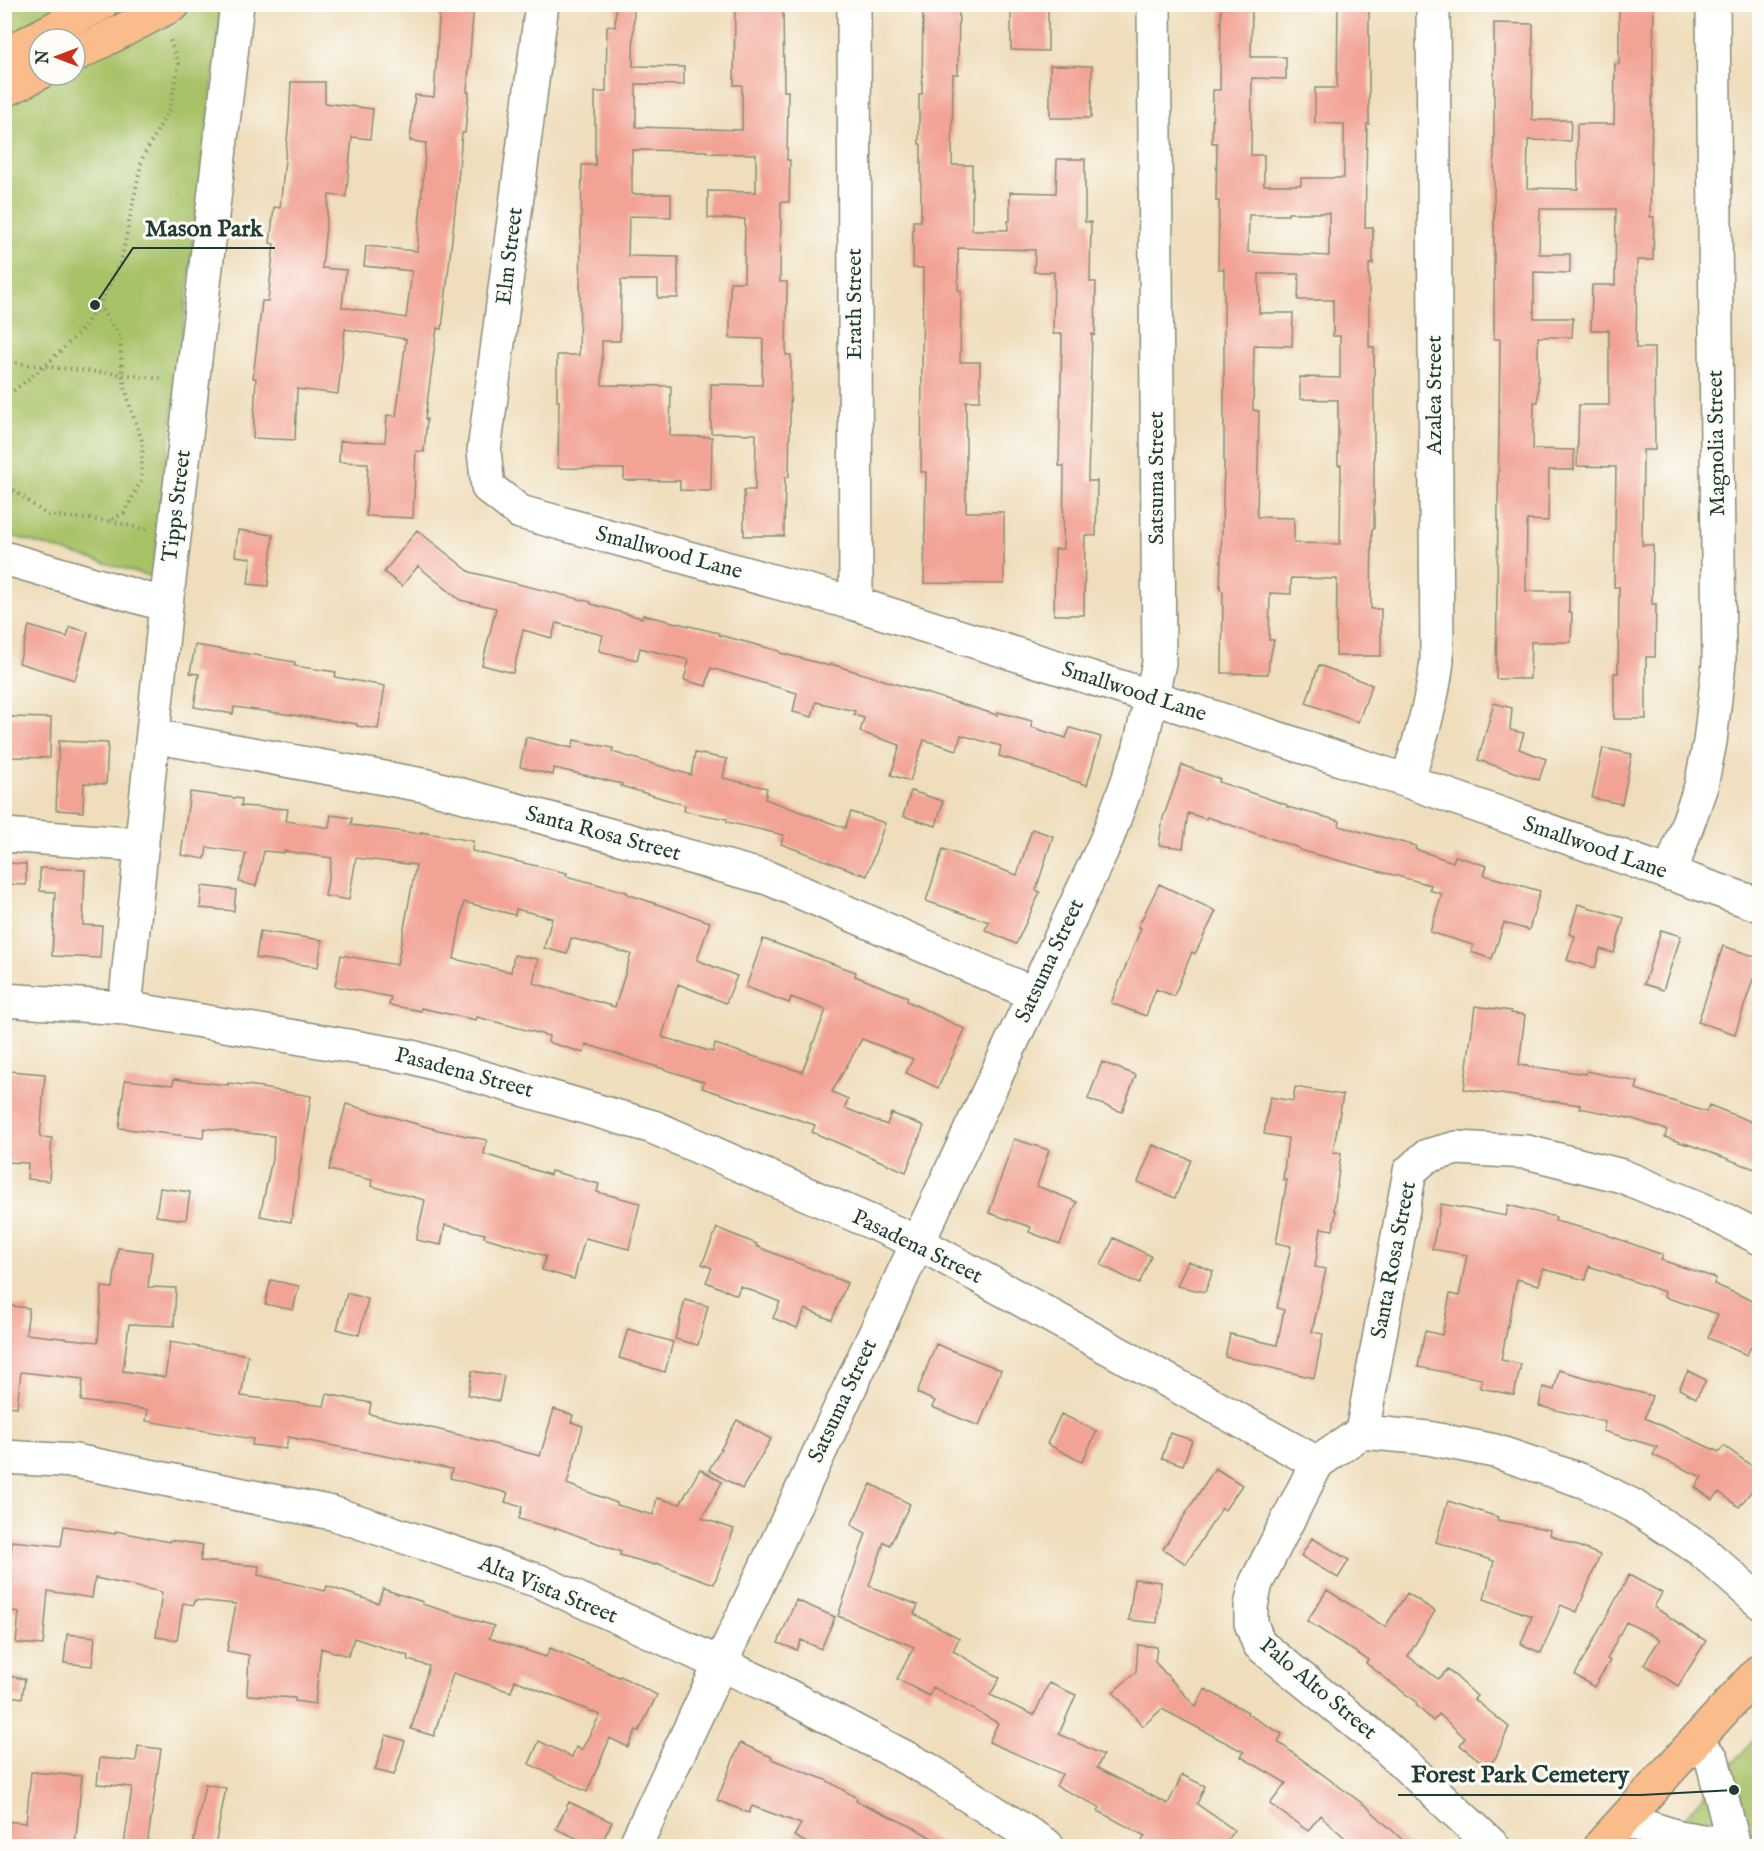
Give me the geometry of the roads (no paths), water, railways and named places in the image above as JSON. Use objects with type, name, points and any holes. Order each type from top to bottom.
[{"type":"main road","points":[[4,55],[101,4]]},
{"type":"main road","points":[[87,49],[168,7]]},
{"type":"main road","points":[[4,91],[27,79]]},
{"type":"main road","points":[[1600,1846],[1760,1670]]},
{"type":"street","name":"Tipps Street","points":[[126,1008],[166,605],[237,4]]},
{"type":"street","name":"Elm Street","points":[[504,500],[488,486],[484,451],[542,4]]},
{"type":"street","name":"Erath Street","points":[[854,4],[856,604]]},
{"type":"street","name":"Satsuma Street","points":[[635,1846],[1106,841],[1139,751],[1159,663],[1154,4]]},
{"type":"street","name":"Azalea Street","points":[[1407,781],[1428,717],[1437,661],[1433,4]]},
{"type":"street","name":"Magnolia Street","points":[[1670,874],[1701,786],[1710,742],[1719,663],[1713,4]]},
{"type":"street","name":"Smallwood Lane","points":[[504,500],[520,512],[856,604],[1152,698],[1407,781],[1760,906]]},
{"type":"street","points":[[4,558],[166,605]]},
{"type":"street","name":"Santa Rosa Street","points":[[153,736],[428,786],[768,878],[1034,994]]},
{"type":"street","points":[[4,836],[142,845]]},
{"type":"street","name":"Pasadena Street","points":[[4,1000],[126,1008],[412,1057],[653,1126],[917,1242],[1317,1463]]},
{"type":"street","name":"Santa Rosa Street","points":[[1362,1432],[1410,1171],[1427,1156],[1456,1148],[1527,1152],[1622,1176],[1715,1215],[1760,1238]]},
{"type":"street","points":[[1317,1463],[1362,1432],[1428,1438],[1495,1451],[1586,1482],[1633,1506],[1701,1550],[1760,1602]]},
{"type":"street","name":"Alta Vista Street","points":[[4,1456],[75,1461],[332,1513],[539,1581],[773,1688],[927,1769],[1047,1846]]},
{"type":"street","name":"Palo Alto Street","points":[[1317,1463],[1256,1583],[1251,1606],[1251,1623],[1259,1644],[1386,1747],[1493,1846]]},
{"type":"street","points":[[1624,1820],[1678,1837],[1734,1846],[1712,1759],[1694,1743]]},
{"type":"place","name":"Mason Park","points":[[95,305]]},
{"type":"place","name":"Forest Park Cemetery","points":[[1734,1790]]}]
